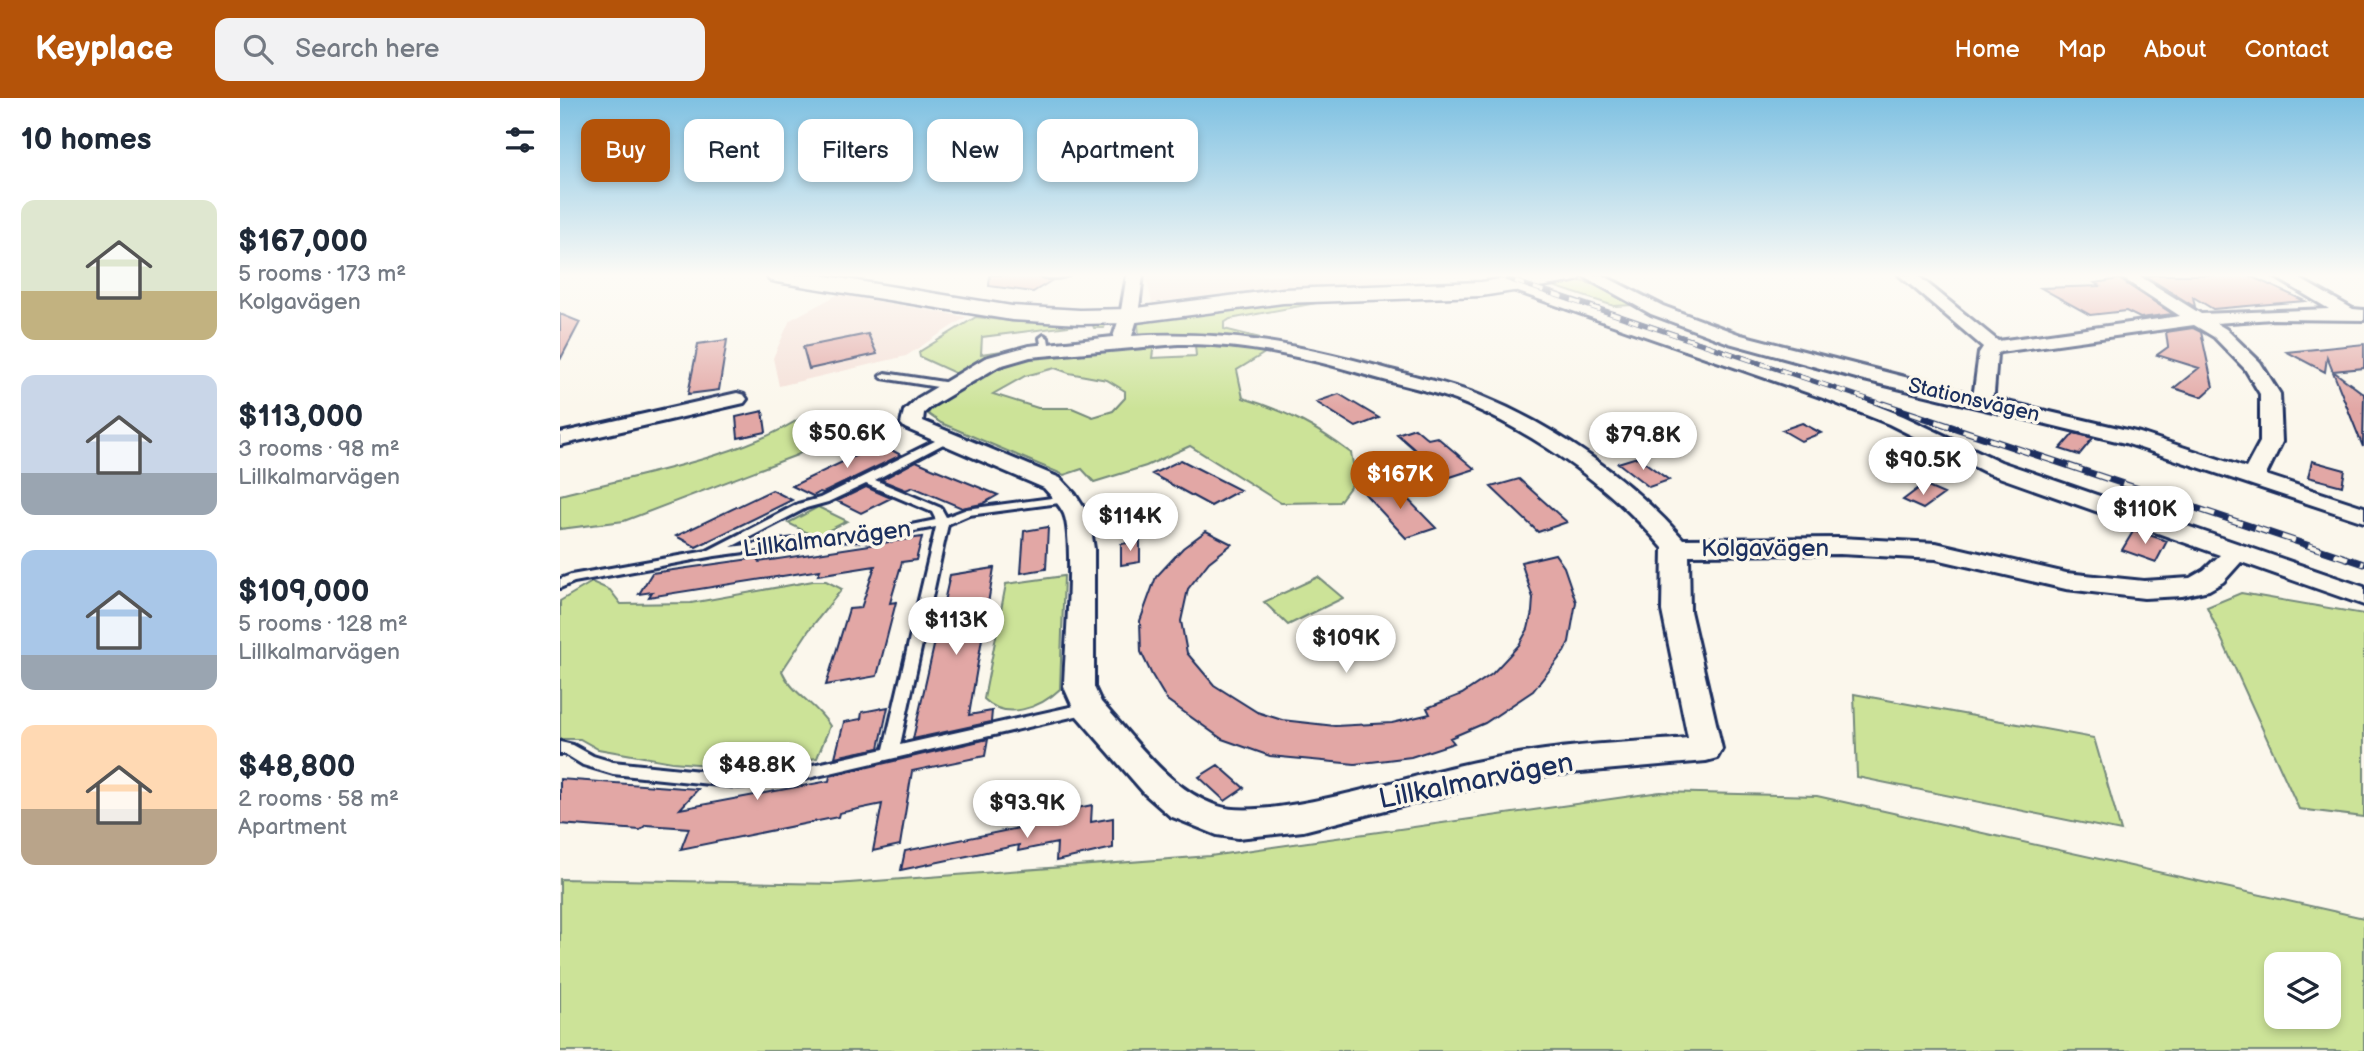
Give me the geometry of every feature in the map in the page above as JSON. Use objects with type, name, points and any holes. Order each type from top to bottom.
[{"type":"street","points":[[1089,319],[1125,329]]},
{"type":"street","points":[[1125,329],[1127,319]]},
{"type":"street","points":[[1068,499],[1052,483],[912,424],[912,418],[920,407],[950,386],[992,362],[1045,344],[1171,319]]},
{"type":"street","points":[[1613,319],[1830,394],[1896,420],[1993,467],[2364,596]]},
{"type":"street","name":"Stationsvägen","points":[[1682,319],[1735,339],[1867,375],[2132,438],[2254,476],[2364,515]]},
{"type":"street","points":[[1961,319],[1994,347]]},
{"type":"street","points":[[1976,400],[1984,393],[1988,353],[1994,347],[2216,319]]},
{"type":"street","points":[[2202,321],[2220,333],[2253,366],[2270,394],[2271,442],[2254,476]]},
{"type":"street","name":"Kolgavägen","points":[[1125,329],[1251,343],[1329,359],[1474,401],[1558,446],[1626,497],[1664,531],[1676,547],[1880,548],[1938,551],[2034,575],[2127,588],[2183,589],[2215,578],[2236,551]]},
{"type":"street","points":[[560,439],[737,399]]},
{"type":"street","name":"Lillkalmarvägen","points":[[1068,499],[1077,516],[1081,549],[1079,687],[1088,708],[1157,785],[1182,806],[1217,821],[1238,824],[1303,817],[1460,778],[1547,762],[1706,750],[1676,611],[1676,547]]},
{"type":"lane","points":[[885,376],[950,386]]},
{"type":"lane","name":"Lillkalmarvägen","points":[[710,554],[802,506],[824,500],[945,439]]},
{"type":"lane","name":"Lillkalmarvägen","points":[[866,480],[937,510],[943,522],[891,753]]},
{"type":"lane","name":"Lillkalmarvägen","points":[[560,584],[571,579],[710,554],[827,538],[866,537],[943,522],[967,513],[1068,499]]},
{"type":"lane","points":[[560,748],[568,749],[588,761],[613,768],[739,780],[800,774],[1088,708]]},
{"type":"shaded area","points":[[962,319],[906,356],[779,386],[773,358],[790,320]]},
{"type":"green space","points":[[972,319],[1096,322],[1105,325],[1104,328],[1094,328],[1092,323],[982,337],[981,354],[1037,346],[994,356],[957,374],[920,357],[919,352]]},
{"type":"green space","points":[[1229,319],[1224,323],[1224,329],[1260,338],[1139,335],[1138,324],[1145,320]]},
{"type":"green space","points":[[1154,344],[1152,358],[1196,356],[1195,345],[1268,351],[1237,370],[1243,398],[1287,414],[1338,443],[1351,453],[1356,479],[1339,502],[1281,503],[1190,446],[1146,466],[1094,482],[1082,469],[1064,475],[941,423],[928,414],[932,405],[995,366],[1025,358]],"holes":[[[1055,368],[1107,380],[1125,391],[1125,398],[1113,411],[1093,417],[1072,408],[1038,408],[993,394],[1025,376]]]},
{"type":"green space","points":[[805,415],[831,434],[797,455],[624,521],[560,529],[560,495],[720,454],[752,443]]},
{"type":"green space","points":[[818,507],[847,521],[816,537],[788,523]]},
{"type":"green space","points":[[1064,576],[1060,689],[1043,702],[1023,709],[1012,711],[993,706],[984,699],[1006,584]]},
{"type":"green space","points":[[1318,577],[1343,598],[1288,625],[1264,602]]},
{"type":"green space","points":[[826,581],[842,589],[809,630],[782,671],[792,686],[830,726],[817,758],[745,768],[672,762],[598,749],[580,739],[560,739],[560,601],[592,582],[610,590],[621,604],[691,603]]},
{"type":"green space","points":[[2241,593],[2364,614],[2364,817],[2299,809],[2207,607]]},
{"type":"green space","points":[[1854,694],[2094,738],[2121,831],[1857,777]]},
{"type":"green space","points":[[1660,792],[1817,796],[2364,918],[2364,1051],[560,1051],[560,879],[836,884],[1210,856]]},
{"type":"building","points":[[560,319],[580,322],[560,360]]},
{"type":"building","points":[[2193,328],[2201,332],[2213,387],[2202,397],[2174,388],[2199,368],[2157,355],[2168,347],[2166,332]]},
{"type":"building","points":[[868,334],[877,354],[809,369],[803,347]]},
{"type":"building","points":[[727,340],[719,390],[688,394],[698,344]]},
{"type":"building","points":[[2364,344],[2364,368],[2333,371],[2364,394],[2363,447],[2327,357],[2325,372],[2287,352]]},
{"type":"building","points":[[1339,394],[1379,418],[1356,427],[1316,402]]},
{"type":"building","points":[[763,411],[766,432],[738,438],[736,417]]},
{"type":"building","points":[[1802,423],[1821,433],[1801,441],[1782,430]]},
{"type":"building","points":[[1415,428],[1428,439],[1437,437],[1475,469],[1447,478],[1397,434]]},
{"type":"building","points":[[2074,433],[2093,438],[2079,455],[2060,449]]},
{"type":"building","points":[[880,444],[901,455],[813,496],[792,486]]},
{"type":"building","points":[[1637,457],[1669,480],[1649,487],[1618,463]]},
{"type":"building","points":[[1181,460],[1240,490],[1211,506],[1152,474]]},
{"type":"building","points":[[916,461],[998,495],[982,504],[962,508],[913,487],[906,490],[881,480]]},
{"type":"building","points":[[2312,461],[2345,470],[2342,486],[2308,477]]},
{"type":"building","points":[[1519,479],[1567,522],[1538,532],[1491,487]]},
{"type":"building","points":[[1394,485],[1436,528],[1406,538],[1365,494]]},
{"type":"building","points":[[1923,485],[1944,494],[1923,509],[1903,500]]},
{"type":"building","points":[[866,487],[891,498],[861,513],[837,501]]},
{"type":"building","points":[[772,490],[792,500],[696,547],[676,536]]},
{"type":"building","points":[[1048,527],[1046,569],[1021,573],[1024,531]]},
{"type":"building","points":[[2134,530],[2167,541],[2156,562],[2122,550]]},
{"type":"building","points":[[1206,531],[1232,544],[1209,562],[1188,589],[1181,621],[1187,653],[1214,685],[1257,712],[1282,720],[1335,726],[1392,723],[1430,714],[1427,708],[1462,694],[1492,674],[1519,645],[1528,629],[1533,598],[1521,562],[1555,554],[1564,567],[1576,602],[1569,642],[1533,691],[1485,723],[1450,738],[1454,743],[1411,757],[1355,764],[1270,756],[1222,739],[1167,700],[1141,652],[1140,621],[1156,577],[1183,548]]},
{"type":"building","points":[[922,537],[916,560],[902,562],[890,603],[896,602],[877,676],[826,685],[849,609],[861,608],[875,566],[818,575],[820,570],[649,597],[652,592],[639,594],[652,573],[757,558],[759,562]]},
{"type":"building","points":[[1140,541],[1140,562],[1121,565],[1121,544]]},
{"type":"building","points":[[994,568],[969,715],[992,711],[991,722],[913,739],[950,575]]},
{"type":"building","points":[[888,707],[879,748],[835,757],[844,722],[861,719],[862,712]]},
{"type":"building","points":[[988,739],[985,756],[912,771],[900,845],[873,851],[882,804],[839,813],[838,817],[681,849],[689,828],[646,825],[640,830],[560,824],[560,779],[698,789],[680,809],[829,781],[830,776]]},
{"type":"building","points":[[1218,765],[1244,788],[1225,801],[1199,777]]},
{"type":"building","points":[[1092,805],[1091,822],[1113,818],[1113,848],[1056,861],[1057,843],[1018,851],[1019,845],[901,870],[905,851],[1058,820],[1058,812]]},
{"type":"railway","points":[[1629,319],[1888,406]]},
{"type":"railway","points":[[1883,404],[2364,564]]}]
